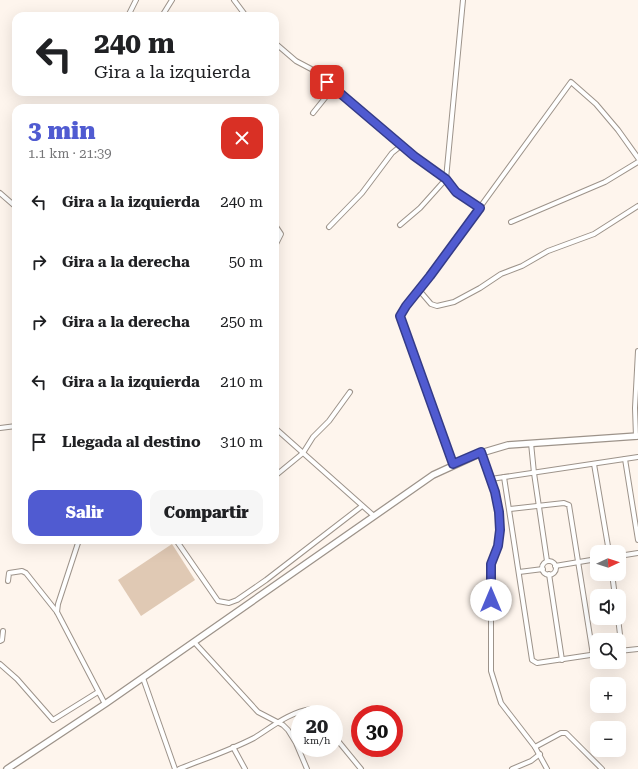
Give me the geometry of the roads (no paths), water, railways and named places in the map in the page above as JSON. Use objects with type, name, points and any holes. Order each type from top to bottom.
[{"type":"main road","points":[[7,769],[195,643],[433,475],[453,464],[481,452],[508,445],[637,436]]},
{"type":"street","points":[[130,12],[136,0]]},
{"type":"street","points":[[164,12],[172,0]]},
{"type":"street","points":[[234,0],[243,12]]},
{"type":"street","points":[[400,225],[420,208],[446,179],[463,0]]},
{"type":"street","points":[[279,46],[296,61],[315,70],[414,156],[446,179],[456,192],[480,208]]},
{"type":"street","points":[[453,464],[400,316],[406,306],[420,290],[571,82],[596,104],[618,130],[638,158]]},
{"type":"street","points":[[313,113],[329,93],[340,91]]},
{"type":"street","points":[[329,227],[367,187],[392,153],[402,145]]},
{"type":"street","points":[[511,222],[605,182],[638,162]]},
{"type":"street","points":[[0,193],[12,204]]},
{"type":"street","points":[[420,290],[431,304],[437,306],[454,302],[480,288],[501,274],[522,266],[548,251],[594,234],[638,206]]},
{"type":"street","points":[[637,436],[635,400],[638,351]]},
{"type":"street","points":[[279,473],[303,453],[313,437],[334,414],[350,392]]},
{"type":"street","points":[[0,428],[12,426]]},
{"type":"street","points":[[279,432],[374,516]]},
{"type":"street","points":[[531,443],[547,561],[544,563],[542,569]]},
{"type":"street","points":[[481,452],[491,479],[499,512],[500,530],[498,546],[491,564],[490,651],[496,691],[501,703],[540,754],[547,769]]},
{"type":"street","points":[[491,479],[638,457]]},
{"type":"street","points":[[625,459],[638,540]]},
{"type":"street","points":[[594,464],[608,545]]},
{"type":"street","points":[[504,477],[532,660],[537,663],[590,656]]},
{"type":"street","points":[[510,509],[564,502],[569,505],[591,633]]},
{"type":"street","points":[[179,544],[218,601],[229,603],[237,600],[266,580],[362,506]]},
{"type":"street","points":[[57,612],[58,604],[78,544]]},
{"type":"street","points":[[626,555],[638,553]]},
{"type":"street","points":[[555,566],[590,560]]},
{"type":"street","points":[[547,561],[553,562],[555,566],[554,572],[549,574]]},
{"type":"street","points":[[519,572],[542,569],[549,574],[562,660]]},
{"type":"street","points":[[8,581],[9,573],[24,572],[57,612],[105,704]]},
{"type":"street","points":[[0,641],[2,640],[3,630]]},
{"type":"street","points":[[195,643],[258,712],[277,722],[288,730],[296,743],[307,769]]},
{"type":"street","points":[[626,650],[638,649]]},
{"type":"street","points":[[0,664],[18,679],[53,720],[98,692]]},
{"type":"street","points":[[143,678],[176,769]]},
{"type":"street","points":[[179,769],[190,767],[253,738],[277,722],[291,716]]},
{"type":"street","points":[[535,747],[561,733],[566,733],[602,769]]},
{"type":"street","points":[[233,747],[245,769]]},
{"type":"street","points":[[343,747],[361,769]]},
{"type":"street","points":[[512,769],[540,754]]}]
